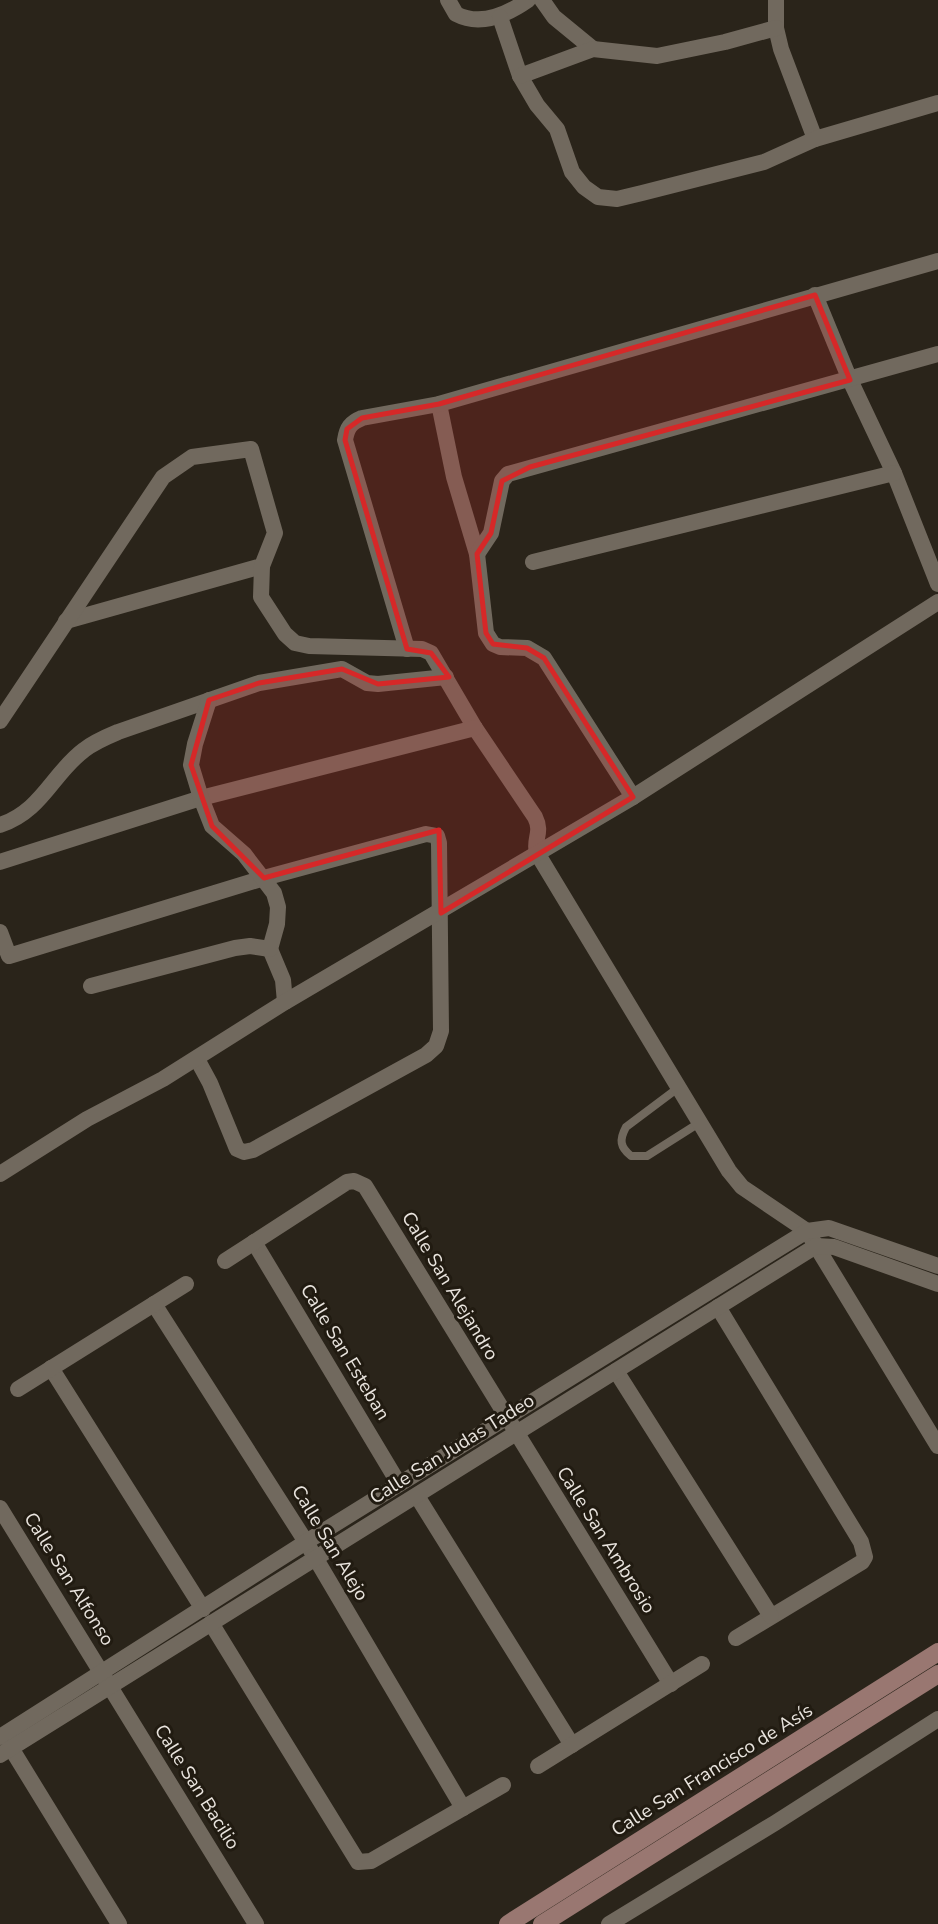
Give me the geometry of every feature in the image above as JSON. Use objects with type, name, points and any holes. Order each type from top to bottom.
[{"type":"main road","name":"Calle San Francisco de Asís","points":[[508,1924],[938,1652]]},
{"type":"main road","name":"Calle San Francisco de Asís","points":[[542,1924],[938,1674]]},
{"type":"street","points":[[448,0],[452,9],[463,17],[500,17],[528,0]]},
{"type":"street","points":[[542,0],[554,17],[593,49]]},
{"type":"street","points":[[776,0],[776,28],[781,49],[815,139]]},
{"type":"street","points":[[500,17],[520,76],[537,106],[557,129],[572,172],[584,187],[598,197],[617,198],[642,194],[764,162],[815,139],[938,103]]},
{"type":"street","points":[[520,76],[593,49],[657,56],[776,28]]},
{"type":"street","points":[[407,649],[345,440],[347,429],[352,422],[439,404],[938,261]]},
{"type":"street","points":[[815,295],[850,380],[894,473],[938,584]]},
{"type":"street","points":[[477,554],[491,533],[502,481],[508,474],[938,354]]},
{"type":"street","points":[[439,404],[454,477],[477,554],[486,633],[489,639],[500,647],[533,649],[544,657],[633,797]]},
{"type":"street","points":[[0,721],[163,477],[192,457],[251,449],[275,533],[262,566],[261,597],[285,634],[295,643],[309,646],[422,649],[431,653],[475,728],[538,822],[540,833],[535,846],[537,853],[729,1171],[742,1187],[807,1231],[938,1446]]},
{"type":"street","points":[[533,562],[894,473]]},
{"type":"street","points":[[66,621],[262,566]]},
{"type":"street","points":[[0,1174],[87,1119],[197,1059],[285,1003],[633,797],[938,602]]},
{"type":"street","points":[[0,825],[25,813],[83,751],[100,741],[118,732],[259,682],[341,669],[359,680],[378,684],[446,677]]},
{"type":"street","points":[[209,700],[191,765],[212,826],[244,854],[274,893],[278,907],[277,923],[270,949],[283,980],[285,1003]]},
{"type":"street","points":[[0,862],[201,798],[475,728]]},
{"type":"street","points":[[0,932],[4,958],[264,878],[432,834],[437,836],[441,913],[440,1031],[436,1046],[426,1055],[244,1153],[237,1149],[210,1083],[197,1059]]},
{"type":"street","points":[[91,986],[235,948],[270,949]]},
{"type":"street","name":"Calle San Alejandro","points":[[254,1242],[346,1182],[354,1181],[367,1189],[506,1418]]},
{"type":"street","points":[[807,1231],[829,1228],[938,1266]]},
{"type":"street","name":"Calle San Judas Tadeo","points":[[106,1679],[203,1609],[306,1542],[807,1231]]},
{"type":"street","points":[[225,1261],[254,1242]]},
{"type":"street","name":"Calle San Esteban","points":[[254,1242],[399,1484]]},
{"type":"street","points":[[816,1246],[834,1247],[938,1284]]},
{"type":"street","name":"Calle San Judas Tadeo","points":[[3,1741],[106,1679],[211,1623],[816,1246]]},
{"type":"street","points":[[19,1389],[186,1284]]},
{"type":"street","name":"Calle San Alejo","points":[[154,1304],[306,1542],[463,1808]]},
{"type":"street","points":[[718,1307],[864,1550],[865,1557],[862,1562],[736,1638]]},
{"type":"street","points":[[51,1368],[203,1609]]},
{"type":"street","points":[[616,1371],[771,1616]]},
{"type":"street","name":"Calle San Ambrosio","points":[[506,1418],[671,1684]]},
{"type":"street","points":[[416,1496],[572,1745]]},
{"type":"street","name":"Calle San Alfonso","points":[[0,1508],[106,1679]]},
{"type":"street","points":[[211,1623],[358,1861],[371,1861],[503,1785]]},
{"type":"street","points":[[538,1766],[702,1664]]},
{"type":"street","name":"Calle San Bacilio","points":[[106,1679],[256,1924]]},
{"type":"street","points":[[609,1924],[775,1824],[938,1718]]},
{"type":"street","points":[[3,1741],[120,1924]]},
{"type":"lane","points":[[678,1088],[626,1127],[621,1136],[622,1149],[631,1156],[647,1156],[699,1123]]},
{"type":"highlighted area","points":[[815,295],[850,380],[530,467],[502,481],[491,533],[477,554],[486,633],[493,644],[527,648],[544,658],[633,797],[441,913],[439,830],[264,878],[212,826],[191,765],[209,700],[259,683],[342,669],[378,684],[449,677],[431,653],[407,649],[345,440],[347,429],[362,418],[439,404]]}]
